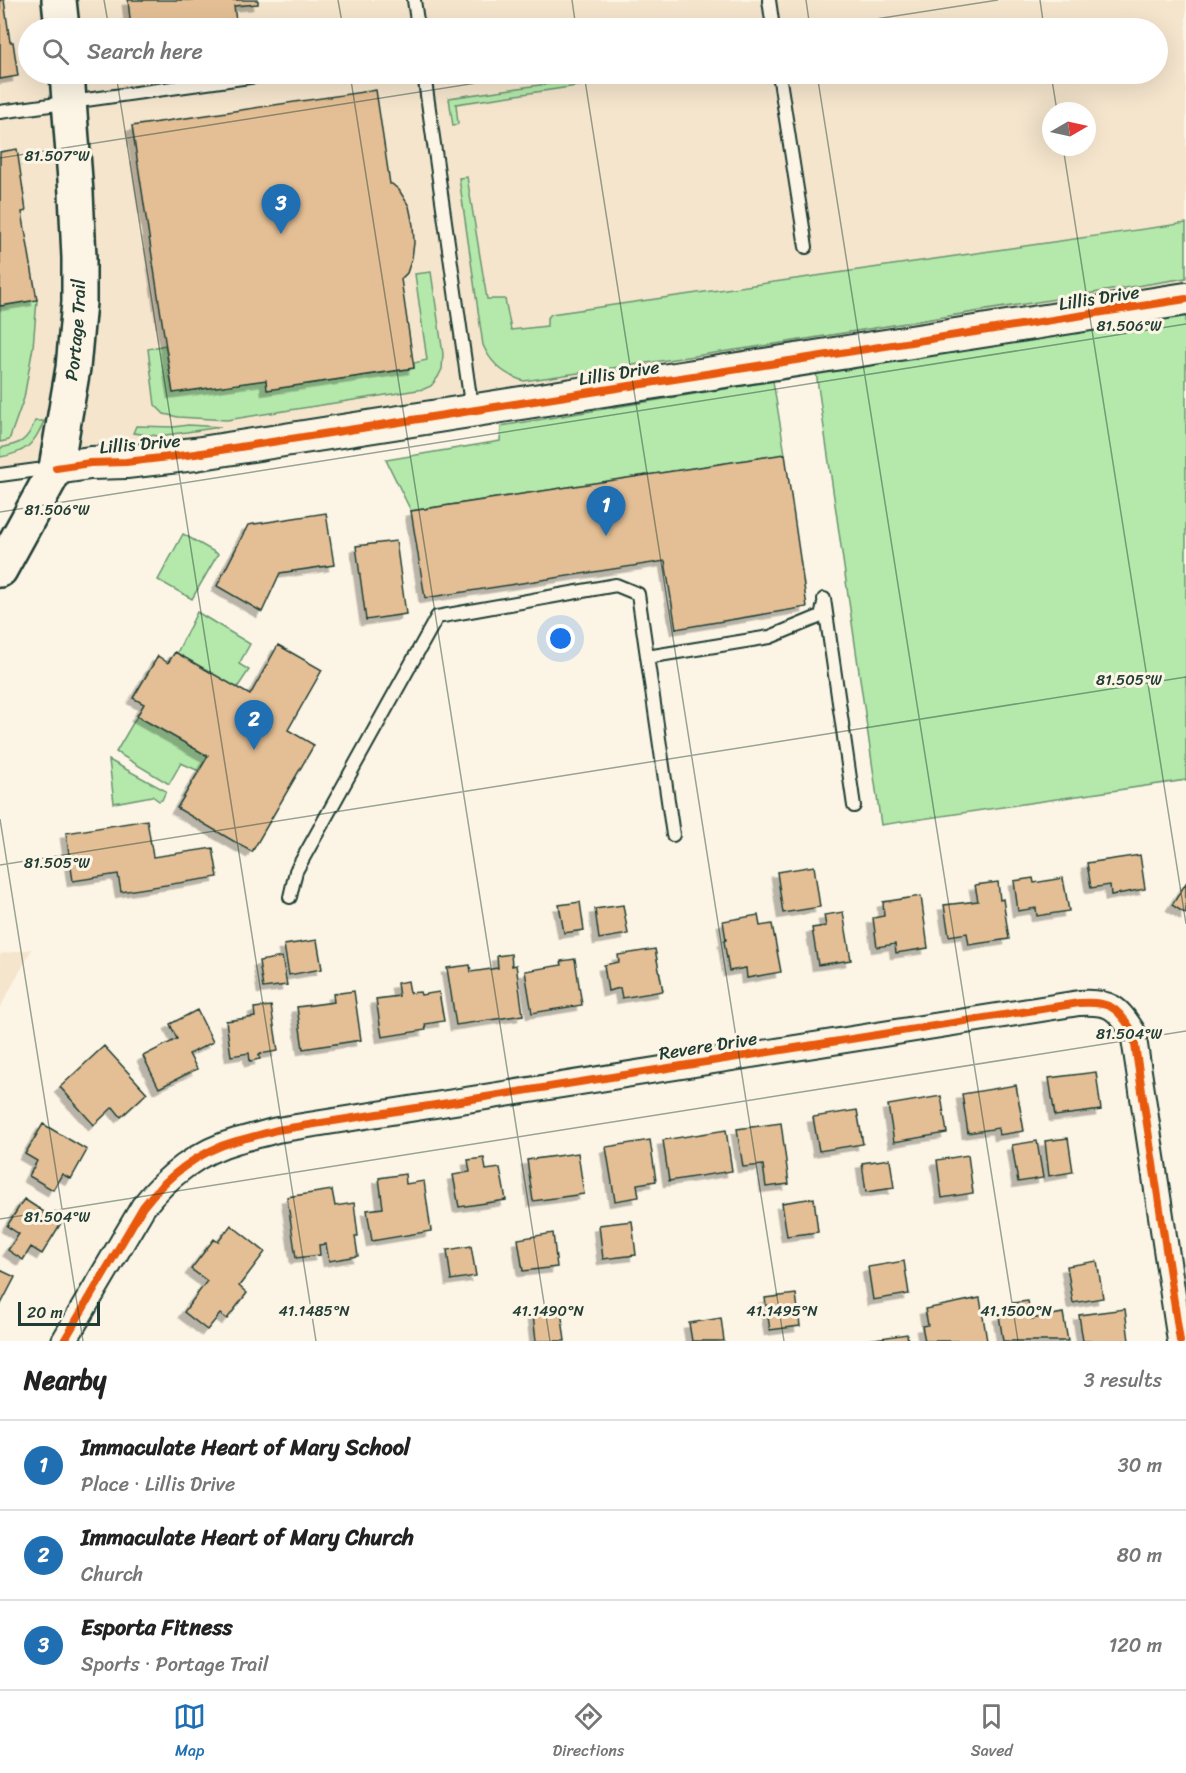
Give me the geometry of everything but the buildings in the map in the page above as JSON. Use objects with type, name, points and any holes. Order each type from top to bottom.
[{"type":"main road","points":[[58,0],[61,18]]},
{"type":"main road","name":"Portage Trail","points":[[0,570],[56,468],[73,368],[80,258],[68,88]]},
{"type":"street","name":"Lillis Drive","points":[[56,468],[195,454],[1186,299]]},
{"type":"street","name":"Revere Drive","points":[[64,1341],[143,1207],[156,1190],[194,1161],[235,1141],[293,1128],[1070,1004],[1098,1002],[1118,1011],[1132,1032],[1180,1341]]},
{"type":"lane","points":[[414,0],[417,18]]},
{"type":"lane","points":[[769,0],[772,18]]},
{"type":"lane","points":[[0,112],[68,88],[126,84]]},
{"type":"lane","points":[[425,84],[472,411]]},
{"type":"lane","points":[[781,84],[806,247]]},
{"type":"lane","points":[[0,475],[56,468]]},
{"type":"lane","points":[[290,897],[296,871],[437,617],[616,585],[638,594],[673,835]]},
{"type":"lane","points":[[647,657],[770,637],[821,616],[824,599],[854,806]]},
{"type":"shaded area","points":[[0,0],[1186,0],[1186,299],[0,475]]},
{"type":"shaded area","points":[[32,949],[0,1008],[0,954]]},
{"type":"green space","points":[[546,84],[591,84],[456,104],[458,124],[453,126],[449,98]]},
{"type":"green space","points":[[467,177],[487,299],[505,299],[511,330],[547,326],[547,319],[551,314],[1186,223],[1186,278],[769,345],[524,381],[510,376],[499,368],[483,345],[459,178]]},
{"type":"green space","points":[[431,272],[443,354],[442,369],[431,386],[424,389],[227,420],[178,417],[164,414],[155,405],[148,349],[165,345],[173,393],[266,380],[268,390],[414,368],[414,363],[427,360],[415,274]]},
{"type":"green space","points":[[37,300],[33,347],[24,398],[9,440],[0,442],[0,306]]},
{"type":"green space","points":[[1186,300],[1186,780],[881,825],[814,358]]},
{"type":"green space","points":[[773,381],[785,454],[411,511],[386,460],[500,441],[501,426]]},
{"type":"green space","points":[[35,421],[44,421],[32,442],[16,453],[0,457],[0,448],[13,445],[26,438]]},
{"type":"green space","points":[[136,426],[221,427],[159,436],[133,433]]},
{"type":"green space","points":[[183,534],[218,554],[192,599],[158,580]]},
{"type":"green space","points":[[197,612],[250,644],[239,664],[249,670],[237,688],[176,655]]},
{"type":"green space","points":[[137,716],[208,756],[199,771],[181,763],[169,784],[116,752]]},
{"type":"green space","points":[[109,760],[166,791],[162,800],[159,801],[152,796],[114,803]]},
{"type":"cycle path","points":[[56,468],[195,454],[1186,299]]},
{"type":"cycle path","points":[[64,1341],[143,1207],[162,1185],[184,1166],[222,1145],[277,1130],[1079,1003],[1098,1003],[1112,1007],[1133,1032],[1180,1341]]},
{"type":"place","name":"Esporta Fitness","points":[[281,234]]},
{"type":"place","name":"Immaculate Heart of Mary School","points":[[606,536]]},
{"type":"place","name":"Immaculate Heart of Mary Church","points":[[254,750]]}]
